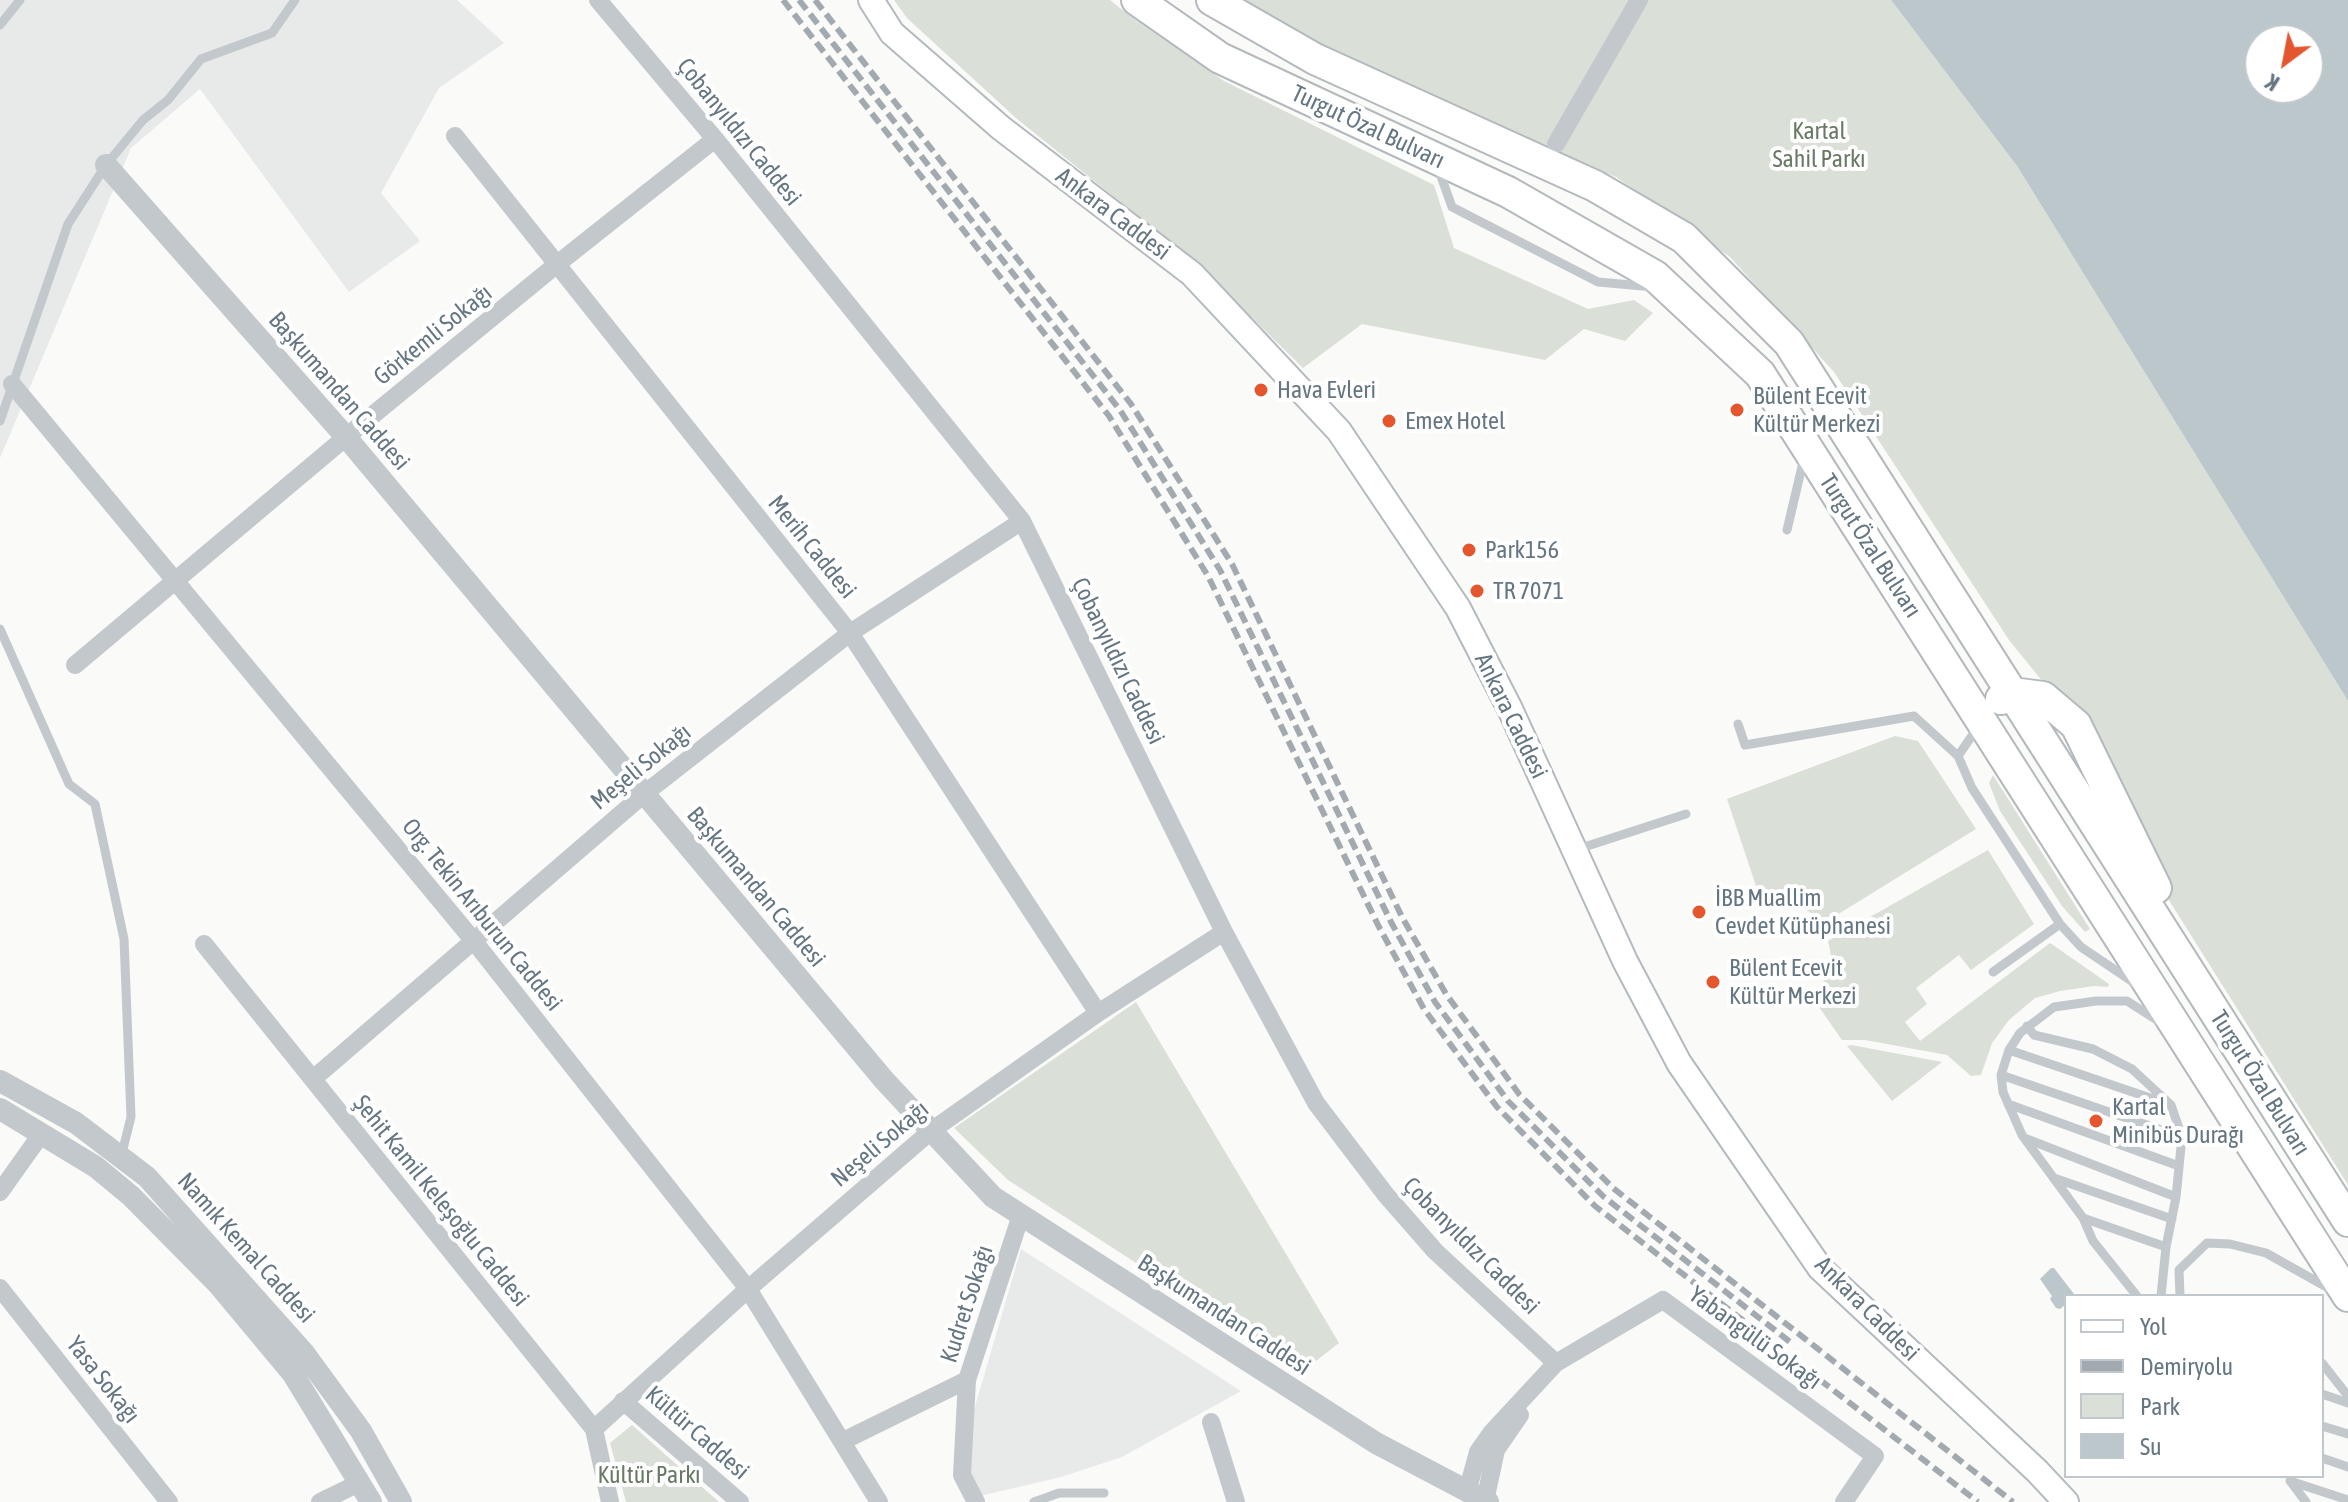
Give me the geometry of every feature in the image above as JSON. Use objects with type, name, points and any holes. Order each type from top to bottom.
[{"type":"highway","name":"Turgut Özal Bulvarı","points":[[1137,0],[1220,58],[1508,192],[1655,276],[1760,374],[2348,1297]]},
{"type":"highway","name":"Turgut Özal Bulvarı","points":[[1212,0],[1315,59],[1595,186],[1684,238],[1789,343],[2348,1221]]},
{"type":"highway","points":[[1982,721],[1993,703],[2012,693]]},
{"type":"main road","name":"Ankara Caddesi","points":[[871,0],[892,33],[1001,128],[1192,274],[1339,431],[1458,608],[1510,709],[1625,961],[1679,1063],[1820,1268],[2037,1471],[2066,1502]]},
{"type":"street","name":"Çobanyıldızı Caddesi","points":[[598,0],[715,139],[1022,521],[1224,932],[1316,1103],[1386,1195],[1435,1251],[1556,1363]]},
{"type":"street","points":[[1556,144],[1639,0]]},
{"type":"street","name":"Merih Caddesi","points":[[455,136],[850,633],[1098,1013]]},
{"type":"street","name":"Görkemli Sokağı","points":[[75,665],[346,437],[715,139]]},
{"type":"street","name":"Başkumandan Caddesi","points":[[106,165],[346,437],[870,1063],[993,1197],[1376,1443],[1480,1498]]},
{"type":"street","name":"Org. Tekin Arıburun Caddesi","points":[[12,384],[473,940],[748,1289],[879,1502]]},
{"type":"street","name":"Meşeli Sokağı","points":[[313,1079],[644,794],[850,633],[1022,521]]},
{"type":"street","name":"Neşeli Sokağı","points":[[594,1429],[748,1289],[931,1131],[1098,1013],[1224,932]]},
{"type":"street","name":"Şehit Kamil Keleşoğlu Caddesi","points":[[204,944],[594,1429],[610,1502]]},
{"type":"street","name":"Namık Kemal Caddesi","points":[[0,1081],[76,1123],[147,1177],[304,1353],[361,1431],[401,1502]]},
{"type":"street","name":"Namık Kemal Caddesi","points":[[0,1109],[96,1167],[131,1196],[218,1284],[293,1374],[366,1492]]},
{"type":"street","points":[[0,1192],[42,1133]]},
{"type":"street","name":"Kudret Sokağı","points":[[976,1502],[962,1475],[967,1380],[1021,1215]]},
{"type":"street","name":"Yasa Sokağı","points":[[0,1288],[169,1502]]},
{"type":"street","name":"Yabangülü Sokağı","points":[[1480,1498],[1496,1450],[1556,1363],[1663,1300],[1875,1456],[1845,1502]]},
{"type":"street","points":[[843,1441],[967,1380]]},
{"type":"street","name":"Kültür Caddesi","points":[[623,1401],[740,1502]]},
{"type":"street","points":[[1211,1422],[1236,1502]]},
{"type":"street","points":[[320,1502],[366,1492]]},
{"type":"lane","points":[[0,25],[20,0]]},
{"type":"lane","points":[[0,421],[68,224],[106,165],[143,120],[168,100],[201,59],[272,33],[295,0]]},
{"type":"lane","points":[[1787,530],[1807,447]]},
{"type":"lane","points":[[0,629],[69,784],[95,804],[124,939],[131,1117],[121,1157]]},
{"type":"lane","points":[[1738,724],[1745,745],[1914,716],[1958,756],[1972,788],[2060,924],[2081,947],[2158,998]]},
{"type":"lane","points":[[1958,756],[1982,721]]},
{"type":"lane","points":[[1574,850],[1686,814]]},
{"type":"lane","points":[[1993,972],[2060,924]]},
{"type":"lane","points":[[2135,1294],[2093,1241],[2083,1218],[2025,1139],[2008,1104],[2001,1075],[2009,1050],[2027,1026],[2054,1007],[2096,1001],[2127,1001],[2182,1035]]},
{"type":"lane","points":[[2027,1026],[2034,1035],[2093,1049],[2132,1069],[2171,1105],[2182,1137],[2161,1294]]},
{"type":"lane","points":[[2009,1050],[2171,1105]]},
{"type":"lane","points":[[2001,1075],[2182,1137]]},
{"type":"lane","points":[[2008,1104],[2179,1166]]},
{"type":"lane","points":[[2025,1139],[2176,1197]]},
{"type":"lane","points":[[2053,1177],[2172,1219]]},
{"type":"lane","points":[[2083,1218],[2166,1247]]},
{"type":"lane","points":[[2180,1294],[2179,1270],[2207,1243],[2230,1244],[2266,1253],[2348,1297]]},
{"type":"lane","points":[[2324,1366],[2348,1396]]},
{"type":"lane","points":[[2324,1395],[2348,1403]]},
{"type":"lane","points":[[2324,1427],[2348,1434]]},
{"type":"lane","points":[[2324,1459],[2348,1467]]},
{"type":"lane","points":[[2288,1478],[2348,1500]]},
{"type":"lane","points":[[2288,1478],[2306,1502]]},
{"type":"lane","points":[[1034,1502],[1059,1493],[1104,1493]]},
{"type":"shaded area","points":[[0,0],[457,0],[504,43],[439,88],[381,193],[420,241],[349,292],[200,89],[131,148],[0,458]]},
{"type":"shaded area","points":[[1021,1249],[1241,1391],[1122,1457],[1061,1477],[980,1496],[965,1472],[974,1410]]},
{"type":"green space","points":[[894,0],[1110,0],[1224,81],[1434,185],[1454,248],[1588,309],[1634,300],[1653,313],[1625,341],[1584,329],[1545,360],[1362,324],[1303,368],[1195,262],[1017,119],[907,18]]},
{"type":"green space","name":"Kartal Sahil Parkı","points":[[1238,0],[1891,0],[2017,166],[2348,701],[2348,1185],[2111,808],[2068,713],[2009,640],[1834,372],[1730,257],[1616,177],[1347,59]]},
{"type":"green space","points":[[1895,736],[1918,741],[1976,829],[1819,926],[1813,914],[1794,903],[1762,904],[1727,799]]},
{"type":"green space","points":[[1993,775],[2090,929],[2085,932],[2062,906],[2000,811],[1989,783]]},
{"type":"green space","points":[[1988,850],[2034,924],[1971,970],[1959,955],[1916,988],[1927,1004],[1905,1022],[1920,1041],[2050,943],[2109,984],[2108,987],[2060,991],[2035,998],[2009,1020],[1992,1043],[1981,1075],[1971,1076],[1947,1055],[1865,1040],[1842,1040],[1812,997],[1828,975],[1832,960],[1828,941]]},
{"type":"green space","points":[[1136,1002],[1339,1343],[1303,1371],[1008,1180],[954,1128]]},
{"type":"green space","points":[[1847,1046],[1942,1062],[1892,1101]]},
{"type":"green space","name":"Kültür Parkı","points":[[632,1425],[719,1502],[626,1502],[610,1443]]},
{"type":"water","points":[[1891,0],[2348,0],[2348,701],[2017,166]]},
{"type":"water","points":[[2054,1268],[2074,1294],[2064,1294],[2064,1306],[2056,1308],[2040,1279]]},
{"type":"railway","points":[[783,0],[1109,416],[1208,576],[1379,927],[1424,1009],[1497,1107],[1595,1206],[1978,1502]]},
{"type":"railway","points":[[799,0],[1120,410],[1220,570],[1391,922],[1435,1002],[1508,1101],[1604,1197],[1794,1345]]},
{"type":"railway","points":[[815,0],[1131,404],[1232,564],[1402,917],[1446,994],[1519,1094],[1613,1188],[2013,1502]]},
{"type":"place","name":"Hava Evleri","points":[[1261,390]]},
{"type":"place","name":"Bülent Ecevi̇t Kültür Merkezi̇","points":[[1737,410]]},
{"type":"place","name":"Emex Hotel","points":[[1389,421]]},
{"type":"place","name":"Park156","points":[[1469,550]]},
{"type":"place","name":"TR 7071","points":[[1477,591]]},
{"type":"place","name":"İBB Muallim Cevdet Kütüphanesi","points":[[1699,912]]},
{"type":"place","name":"Bülent Ecevit Kültür Merkezi","points":[[1713,982]]},
{"type":"place","name":"Kartal Minibüs Durağı","points":[[2096,1121]]}]
